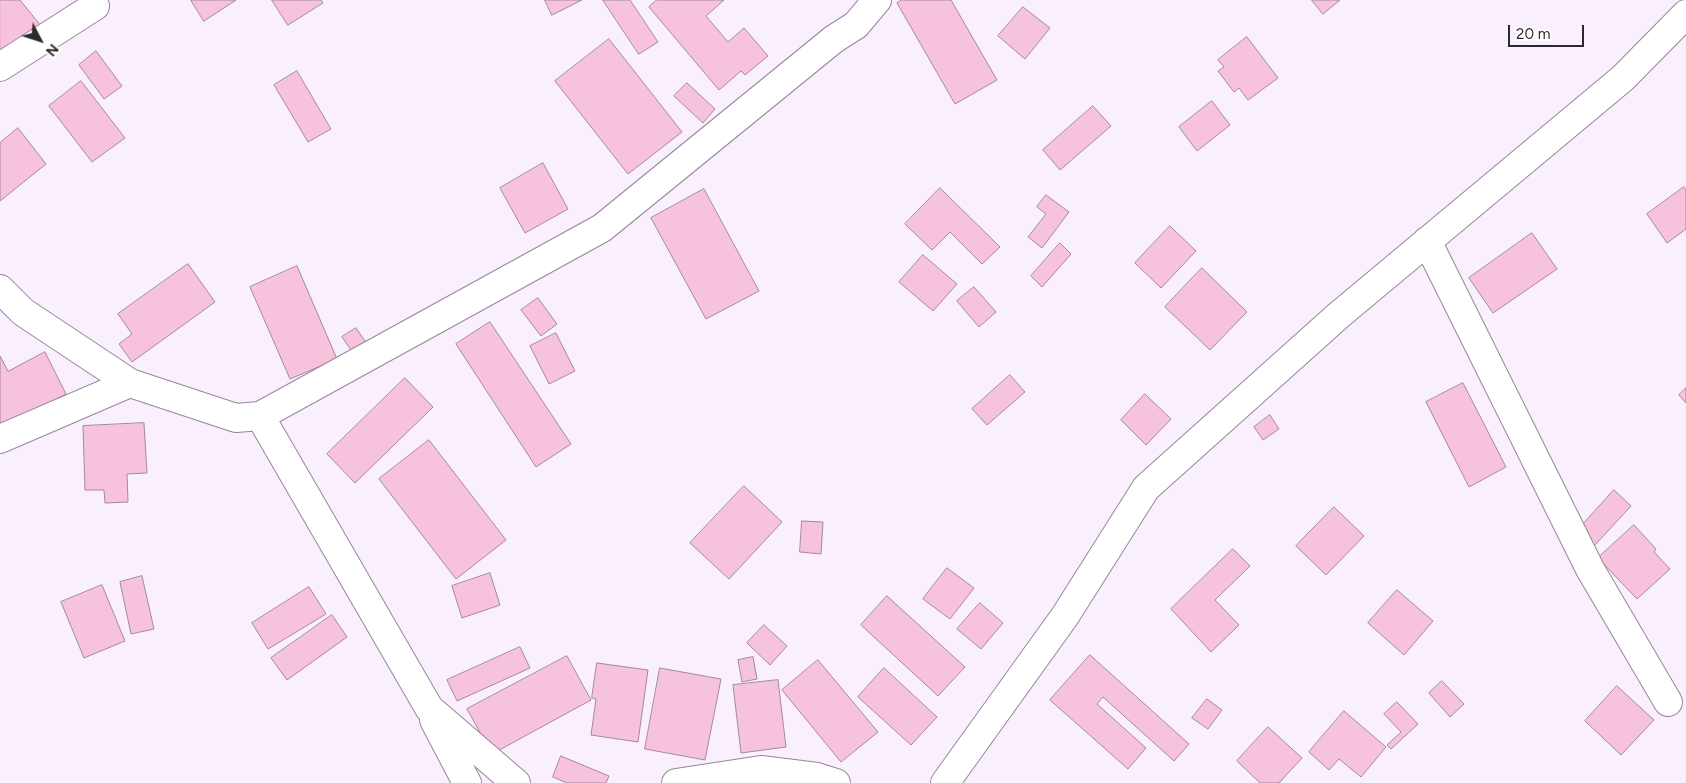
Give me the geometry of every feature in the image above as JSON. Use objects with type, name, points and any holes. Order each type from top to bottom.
[{"type":"street","points":[[0,289],[23,312],[130,383],[236,418],[260,416],[602,228],[834,39],[856,25],[877,0]]},
{"type":"street","points":[[0,67],[95,6]]},
{"type":"street","points":[[945,783],[1065,616],[1146,488],[1339,315],[1623,78],[1686,14]]},
{"type":"street","points":[[1427,241],[1590,569],[1668,702]]},
{"type":"street","points":[[0,439],[130,383]]},
{"type":"street","points":[[260,416],[428,708],[466,783]]},
{"type":"street","points":[[428,708],[516,783]]},
{"type":"street","points":[[676,783],[761,770],[817,777],[836,783]]},
{"type":"building","points":[[0,0],[20,0],[41,26],[0,58]]},
{"type":"building","points":[[191,0],[236,0],[204,21]]},
{"type":"building","points":[[272,0],[321,0],[323,3],[288,25]]},
{"type":"building","points":[[545,0],[582,0],[552,15]]},
{"type":"building","points":[[603,0],[630,0],[658,42],[639,54]]},
{"type":"building","points":[[657,0],[724,0],[706,16],[728,42],[744,28],[768,56],[745,75],[741,71],[719,90],[649,7]]},
{"type":"building","points":[[902,0],[951,0],[997,80],[955,104],[897,3]]},
{"type":"building","points":[[1312,0],[1340,0],[1323,14]]},
{"type":"building","points":[[1023,7],[1050,28],[1025,59],[998,36]]},
{"type":"building","points":[[1247,37],[1278,78],[1248,100],[1239,88],[1234,92],[1218,71],[1224,67],[1218,60]]},
{"type":"building","points":[[609,39],[682,132],[628,174],[555,81]]},
{"type":"building","points":[[96,51],[122,86],[104,99],[79,65]]},
{"type":"building","points":[[297,71],[331,129],[308,142],[274,85]]},
{"type":"building","points":[[81,81],[125,138],[92,162],[49,106]]},
{"type":"building","points":[[687,83],[715,109],[703,123],[674,96]]},
{"type":"building","points":[[1212,101],[1230,125],[1197,151],[1179,127]]},
{"type":"building","points":[[1093,106],[1111,126],[1060,170],[1043,150]]},
{"type":"building","points":[[18,128],[46,164],[0,201],[0,143]]},
{"type":"building","points":[[543,163],[568,209],[525,233],[500,188]]},
{"type":"building","points":[[1684,187],[1686,190],[1686,229],[1667,243],[1647,214]]},
{"type":"building","points":[[940,188],[1000,247],[982,264],[950,232],[932,250],[905,224]]},
{"type":"building","points":[[704,189],[759,291],[706,319],[651,218]]},
{"type":"building","points":[[1046,195],[1069,212],[1042,248],[1028,237],[1046,214],[1037,207]]},
{"type":"building","points":[[1170,226],[1196,251],[1161,288],[1135,263]]},
{"type":"building","points":[[1532,233],[1557,269],[1493,313],[1469,278]]},
{"type":"building","points":[[1060,243],[1071,254],[1042,287],[1031,276]]},
{"type":"building","points":[[923,255],[957,284],[933,311],[899,282]]},
{"type":"building","points":[[188,264],[215,302],[132,362],[119,344],[132,334],[118,314]]},
{"type":"building","points":[[297,266],[337,359],[290,379],[250,287]]},
{"type":"building","points":[[1202,268],[1247,312],[1210,350],[1165,307]]},
{"type":"building","points":[[974,287],[996,312],[979,327],[957,301]]},
{"type":"building","points":[[538,298],[557,324],[541,336],[521,310]]},
{"type":"building","points":[[490,322],[571,444],[536,467],[456,344]]},
{"type":"building","points":[[356,328],[367,344],[353,353],[342,337]]},
{"type":"building","points":[[556,333],[575,371],[549,384],[530,346]]},
{"type":"building","points":[[45,352],[66,394],[0,429],[0,356],[8,371]]},
{"type":"building","points":[[1010,375],[1025,392],[987,425],[972,409]]},
{"type":"building","points":[[405,378],[433,407],[355,483],[327,454]]},
{"type":"building","points":[[1463,383],[1506,467],[1469,487],[1426,402]]},
{"type":"building","points":[[1686,388],[1686,403],[1679,395]]},
{"type":"building","points":[[1145,394],[1171,419],[1146,445],[1121,420]]},
{"type":"building","points":[[1270,415],[1279,429],[1263,440],[1254,427]]},
{"type":"building","points":[[144,423],[147,473],[127,474],[128,502],[105,503],[104,490],[85,490],[83,426]]},
{"type":"building","points":[[429,440],[506,540],[456,579],[379,479]]},
{"type":"building","points":[[744,486],[782,522],[729,579],[690,543]]},
{"type":"building","points":[[1614,490],[1631,506],[1594,546],[1577,531]]},
{"type":"building","points":[[1334,507],[1364,536],[1326,575],[1296,546]]},
{"type":"building","points":[[802,521],[823,522],[821,554],[800,552]]},
{"type":"building","points":[[1634,525],[1656,549],[1654,552],[1670,569],[1637,599],[1598,558]]},
{"type":"building","points":[[1233,549],[1250,566],[1215,600],[1239,625],[1211,652],[1171,609]]},
{"type":"building","points":[[947,568],[974,588],[950,619],[923,599]]},
{"type":"building","points":[[490,573],[500,605],[462,618],[452,586]]},
{"type":"building","points":[[142,576],[154,629],[131,634],[120,582]]},
{"type":"building","points":[[102,585],[125,641],[84,658],[61,602]]},
{"type":"building","points":[[309,587],[326,614],[268,649],[252,623]]},
{"type":"building","points":[[1397,590],[1433,621],[1404,655],[1368,623]]},
{"type":"building","points":[[887,596],[965,667],[938,696],[861,625]]},
{"type":"building","points":[[980,603],[1003,623],[981,649],[957,629]]},
{"type":"building","points":[[332,615],[347,637],[287,680],[271,658]]},
{"type":"building","points":[[764,625],[787,646],[770,665],[747,643]]},
{"type":"building","points":[[520,647],[530,668],[457,701],[447,680]]},
{"type":"building","points":[[1090,655],[1189,744],[1174,761],[1103,697],[1097,704],[1146,748],[1128,769],[1050,700]]},
{"type":"building","points":[[567,656],[591,700],[492,754],[467,709]]},
{"type":"building","points":[[753,657],[757,679],[742,682],[738,660]]},
{"type":"building","points":[[818,660],[878,732],[841,762],[782,690]]},
{"type":"building","points":[[597,663],[648,670],[638,742],[591,735],[596,699],[592,698]]},
{"type":"building","points":[[660,668],[721,679],[705,760],[645,749]]},
{"type":"building","points":[[884,668],[937,717],[911,745],[858,697]]},
{"type":"building","points":[[778,680],[786,747],[741,753],[733,685]]},
{"type":"building","points":[[1442,681],[1464,704],[1450,717],[1429,693]]},
{"type":"building","points":[[1617,686],[1654,720],[1621,755],[1585,721]]},
{"type":"building","points":[[1207,699],[1222,710],[1208,729],[1192,718]]},
{"type":"building","points":[[1397,702],[1418,724],[1391,749],[1387,745],[1401,732],[1384,714]]},
{"type":"building","points":[[1344,711],[1386,747],[1361,777],[1339,759],[1329,770],[1309,752]]},
{"type":"building","points":[[1268,727],[1302,758],[1279,783],[1260,783],[1237,761]]},
{"type":"building","points":[[561,756],[609,776],[606,783],[567,783],[553,777]]}]
